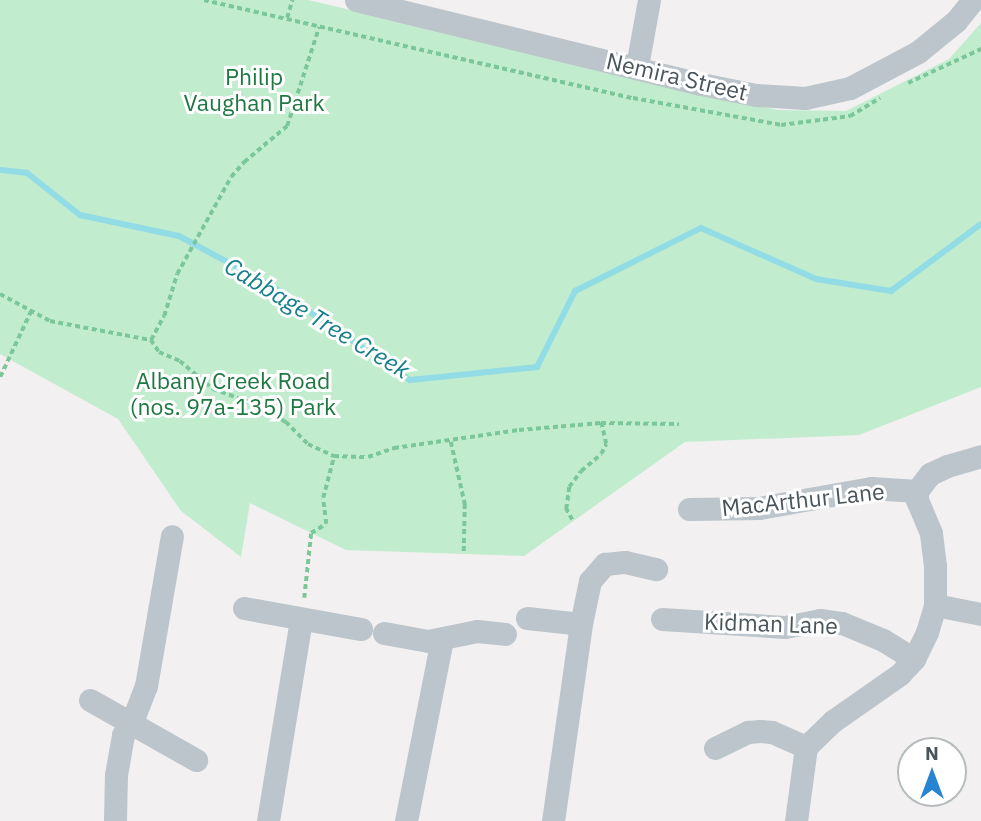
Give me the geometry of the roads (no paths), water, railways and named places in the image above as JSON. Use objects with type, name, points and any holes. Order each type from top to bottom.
[{"type":"street","name":"Nemira Street","points":[[356,0],[756,95],[805,98],[850,88],[918,52],[956,21],[973,0]]},
{"type":"street","points":[[637,66],[649,0]]},
{"type":"street","points":[[796,821],[806,747],[833,721],[900,674],[914,659],[935,605],[931,533],[917,500],[917,491],[930,474],[981,456]]},
{"type":"street","name":"MacArthur Lane","points":[[689,509],[760,508],[871,488],[917,491]]},
{"type":"street","points":[[115,821],[116,775],[123,735],[132,722],[146,686],[172,536]]},
{"type":"street","points":[[553,821],[580,624],[590,581],[605,564],[625,562],[656,569]]},
{"type":"street","points":[[935,605],[981,614]]},
{"type":"street","points":[[244,608],[361,629]]},
{"type":"street","points":[[527,618],[580,624]]},
{"type":"street","name":"Kidman Lane","points":[[662,619],[785,626],[820,620],[842,623],[883,640],[914,659]]},
{"type":"street","points":[[268,821],[302,620]]},
{"type":"street","points":[[384,633],[428,642],[477,631],[505,634]]},
{"type":"street","points":[[406,821],[442,639]]},
{"type":"street","points":[[90,700],[196,760]]},
{"type":"street","points":[[715,748],[748,732],[772,732],[806,747]]},
{"type":"waterway","name":"Cabbage Tree Creek","points":[[0,170],[27,173],[80,215],[179,236],[272,286],[410,380],[537,367],[575,291],[701,228],[816,279],[891,291],[981,224]]},
{"type":"park label","name":"Philip Vaughan Park","points":[[254,89]]},
{"type":"park label","name":"Albany Creek Road (nos. 97a-135) Park","points":[[233,393]]}]
